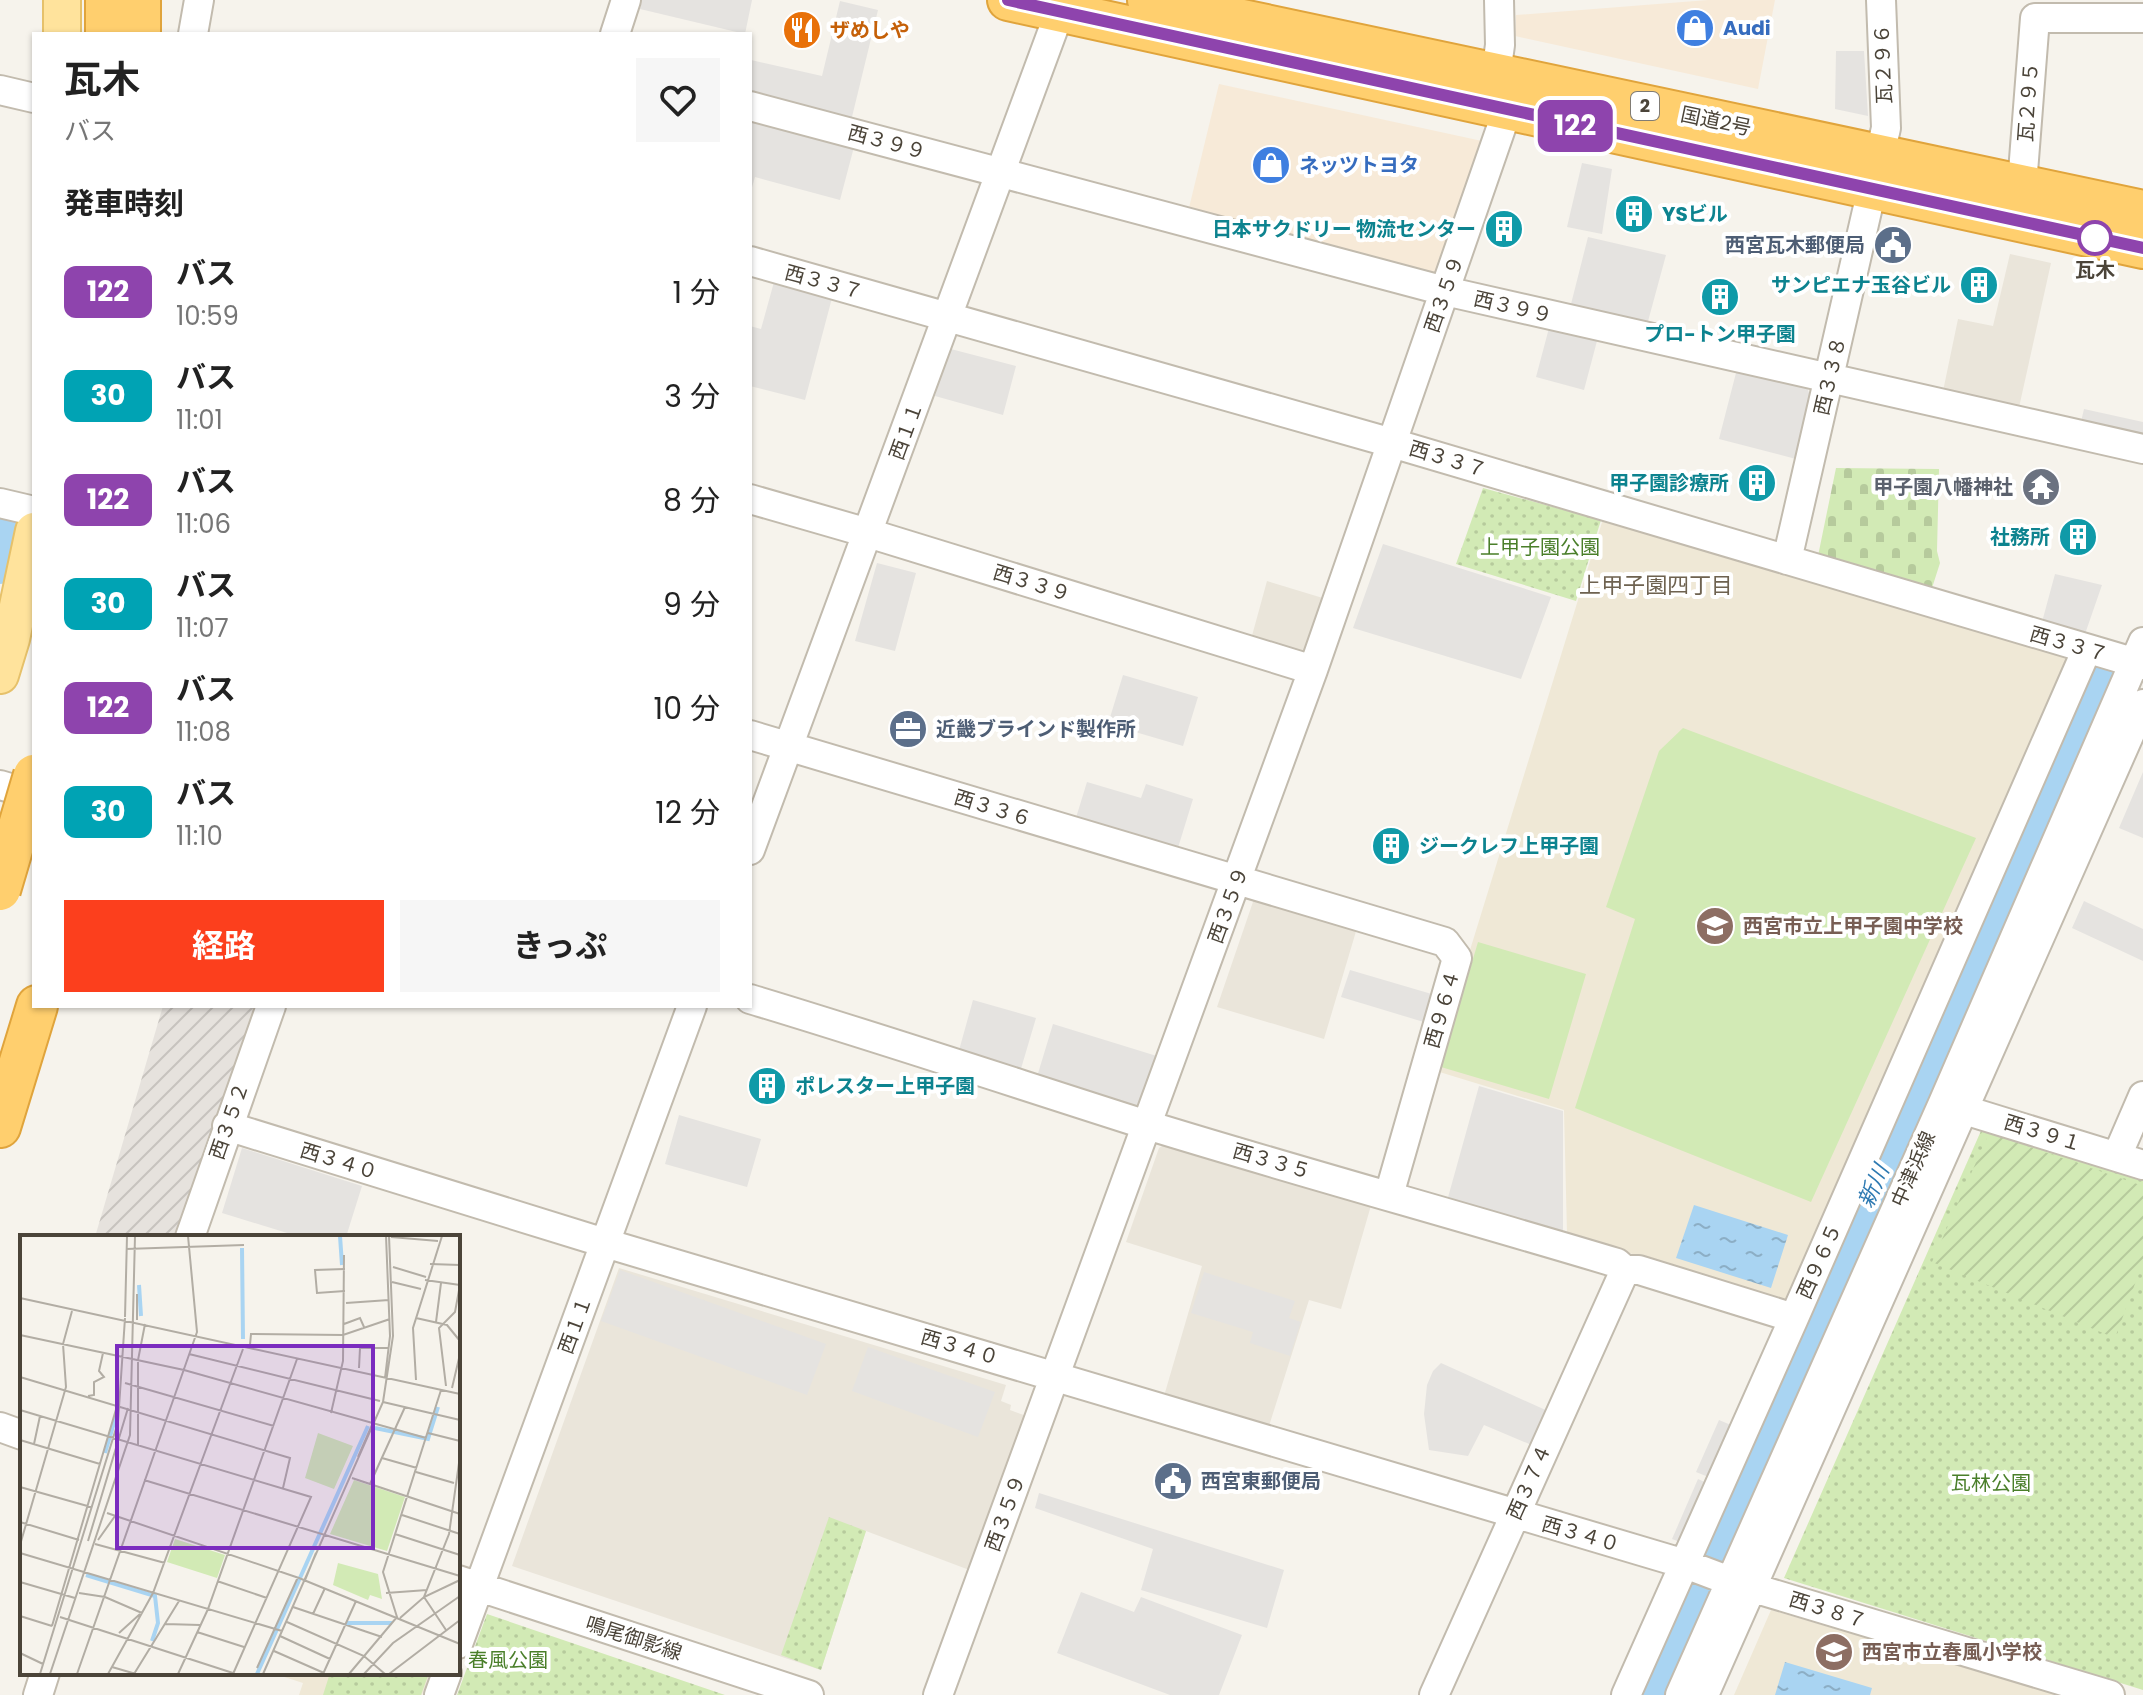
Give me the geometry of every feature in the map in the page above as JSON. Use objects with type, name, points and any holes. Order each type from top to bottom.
[{"type":"highway","points":[[106,0],[106,32]]},
{"type":"highway","points":[[140,0],[140,32]]},
{"type":"highway","name":"国道2号","points":[[1008,0],[1879,158],[2143,211]]},
{"type":"highway","name":"国道2号","points":[[1148,0],[1502,92]]},
{"type":"highway","name":"国道2号","points":[[1879,158],[2143,248]]},
{"type":"highway","points":[[0,890],[32,782]]},
{"type":"highway","points":[[0,1127],[36,1008]]},
{"type":"main road","points":[[62,0],[62,32]]},
{"type":"main road","points":[[0,675],[32,540]]},
{"type":"street","points":[[193,32],[199,0]]},
{"type":"street","points":[[616,32],[626,0]]},
{"type":"street","name":"西３５９","points":[[938,1695],[1313,670],[1445,291],[1502,92],[1499,0]]},
{"type":"street","name":"瓦２９６","points":[[1879,158],[1881,0]]},
{"type":"street","name":"西１１","points":[[752,845],[1060,11]]},
{"type":"street","name":"瓦２９５","points":[[2022,185],[2035,18],[2143,18]]},
{"type":"street","points":[[0,90],[32,98]]},
{"type":"street","name":"西３９９","points":[[752,107],[1445,291],[2143,449]]},
{"type":"street","name":"西３３８","points":[[1787,560],[1879,158]]},
{"type":"street","name":"西３３７","points":[[752,262],[1392,443],[2087,649],[2140,657]]},
{"type":"street","name":"西３３９","points":[[752,500],[1313,670]]},
{"type":"street","points":[[0,505],[32,511]]},
{"type":"street","name":"西９６５","points":[[1626,1695],[1715,1575],[1794,1318],[2087,649]]},
{"type":"street","name":"中津浜線","points":[[1953,1106],[2140,657]]},
{"type":"street","name":"中津浜線","points":[[1680,1695],[1715,1575],[1953,1106],[2143,704]]},
{"type":"street","name":"西３３６","points":[[752,736],[1237,880]]},
{"type":"street","points":[[0,785],[32,794]]},
{"type":"street","name":"西９６４","points":[[1237,880],[1445,942],[1457,958],[1389,1195]]},
{"type":"street","name":"西３３５","points":[[752,1000],[1148,1125],[1794,1318]]},
{"type":"street","name":"西３５２","points":[[191,1235],[270,1008]]},
{"type":"street","name":"西１１","points":[[460,1632],[468,1584],[605,1243],[691,1008]]},
{"type":"street","points":[[2130,1160],[2143,1096]]},
{"type":"street","name":"西３９１","points":[[1953,1106],[2130,1160]]},
{"type":"street","name":"西３４０","points":[[227,1126],[605,1243],[1055,1375],[1715,1575]]},
{"type":"street","name":"西３７４","points":[[1434,1695],[1625,1270]]},
{"type":"street","points":[[0,1427],[20,1434]]},
{"type":"street","name":"中津浜線","points":[[1704,1695],[1715,1575]]},
{"type":"street","name":"西３８７","points":[[1715,1575],[2110,1695]]},
{"type":"street","name":"鳴尾御影線","points":[[468,1584],[809,1695]]},
{"type":"street","points":[[38,1695],[44,1675]]},
{"type":"street","points":[[439,1695],[446,1675]]},
{"type":"shaded area","points":[[642,0],[752,0],[745,32],[640,9]]},
{"type":"shaded area","points":[[1708,0],[1775,0],[1758,89],[1515,36],[1516,15]]},
{"type":"shaded area","points":[[840,1],[878,10],[851,121],[752,97],[752,60],[822,76]]},
{"type":"shaded area","points":[[1836,51],[1864,51],[1868,116],[1835,109]]},
{"type":"shaded area","points":[[1219,84],[1482,141],[1438,271],[1429,275],[1188,212]]},
{"type":"shaded area","points":[[752,120],[854,147],[840,200],[755,177],[752,187]]},
{"type":"shaded area","points":[[1582,163],[1612,169],[1602,234],[1567,227]]},
{"type":"shaded area","points":[[1588,237],[1666,255],[1647,325],[1570,308]]},
{"type":"shaded area","points":[[2010,254],[2051,263],[2018,412],[1942,396],[1958,319],[1993,326]]},
{"type":"shaded area","points":[[774,282],[832,298],[805,400],[752,387],[752,327],[761,329]]},
{"type":"shaded area","points":[[1549,328],[1597,341],[1584,390],[1536,377]]},
{"type":"shaded area","points":[[947,348],[1016,366],[1003,415],[935,396]]},
{"type":"shaded area","points":[[1737,369],[1806,384],[1811,399],[1796,459],[1719,439]]},
{"type":"shaded area","points":[[2084,409],[2143,422],[2143,440],[2080,426]]},
{"type":"shaded area","name":"西宮市立上甲子園中学校","points":[[1603,519],[2068,658],[1794,1298],[1783,1300],[1567,1234],[1564,1110],[1433,1070]]},
{"type":"shaded area","points":[[1383,544],[1551,597],[1521,679],[1353,628]]},
{"type":"shaded area","points":[[877,563],[916,573],[895,651],[855,641]]},
{"type":"shaded area","points":[[2055,574],[2102,585],[2085,634],[2042,622]]},
{"type":"shaded area","points":[[1267,581],[1326,599],[1310,651],[1299,657],[1250,643]]},
{"type":"shaded area","points":[[1123,675],[1198,697],[1183,746],[1108,724]]},
{"type":"shaded area","points":[[2143,772],[2143,838],[2119,828]]},
{"type":"shaded area","points":[[1087,782],[1141,798],[1146,784],[1193,799],[1177,851],[1075,821]]},
{"type":"shaded area","points":[[1255,896],[1357,928],[1324,1039],[1217,1007]]},
{"type":"shaded area","points":[[2084,901],[2143,929],[2143,961],[2072,928]]},
{"type":"shaded area","points":[[1350,970],[1435,995],[1427,1023],[1341,997]]},
{"type":"shaded area","points":[[973,1000],[1036,1018],[1020,1072],[958,1054]]},
{"type":"shaded area","points":[[162,1008],[254,1008],[179,1235],[96,1235]]},
{"type":"shaded area","points":[[1053,1024],[1160,1057],[1143,1112],[1036,1080]]},
{"type":"shaded area","points":[[1479,1086],[1563,1111],[1563,1235],[1447,1201]]},
{"type":"shaded area","points":[[679,1115],[761,1139],[747,1187],[665,1164]]},
{"type":"shaded area","points":[[1170,1141],[1372,1202],[1341,1309],[1309,1300],[1268,1429],[1164,1396],[1202,1266],[1126,1242],[1159,1148]]},
{"type":"shaded area","points":[[242,1148],[362,1186],[347,1235],[294,1235],[222,1213]]},
{"type":"shaded area","points":[[619,1268],[1006,1385],[1001,1401],[1011,1405],[1010,1410],[1029,1417],[972,1571],[866,1531],[821,1670],[512,1566]]},
{"type":"shaded area","points":[[620,1270],[826,1344],[807,1395],[601,1321]]},
{"type":"shaded area","points":[[1204,1272],[1295,1301],[1289,1318],[1301,1322],[1290,1356],[1250,1343],[1253,1332],[1191,1313]]},
{"type":"shaded area","points":[[868,1347],[995,1392],[978,1437],[852,1391]]},
{"type":"shaded area","points":[[1441,1363],[1550,1412],[1534,1446],[1484,1425],[1468,1456],[1429,1450],[1424,1414],[1427,1385],[1433,1371]]},
{"type":"shaded area","points":[[1719,1420],[1738,1428],[1716,1480],[1696,1472]]},
{"type":"shaded area","points":[[1698,1479],[1713,1486],[1688,1545],[1672,1539]]},
{"type":"shaded area","points":[[1039,1493],[1284,1570],[1267,1628],[1141,1590],[1153,1549],[1035,1508]]},
{"type":"shaded area","points":[[1081,1592],[1134,1612],[1141,1597],[1242,1635],[1219,1695],[1170,1695],[1057,1653]]},
{"type":"shaded area","name":"西宮市立春風小学校","points":[[1771,1610],[2060,1695],[1734,1695]]},
{"type":"shaded area","points":[[278,1675],[429,1675],[422,1695],[299,1695],[303,1683]]},
{"type":"green space","points":[[1836,468],[1939,469],[1937,551],[1940,563],[1932,588],[1818,556]]},
{"type":"green space","name":"上甲子園公園","points":[[1483,488],[1601,520],[1576,601],[1456,564]]},
{"type":"green space","points":[[1683,728],[1976,838],[1811,1202],[1575,1108],[1635,919],[1606,907],[1659,751]]},
{"type":"green space","points":[[1478,942],[1586,974],[1549,1099],[1441,1067]]},
{"type":"green space","name":"瓦林公園","points":[[1984,1124],[2143,1177],[2143,1690],[1784,1578]]},
{"type":"green space","points":[[1989,1133],[2143,1186],[2143,1262],[2115,1338],[1932,1262]]},
{"type":"green space","points":[[829,1517],[866,1531],[821,1670],[781,1655]]},
{"type":"green space","name":"春風公園","points":[[487,1614],[725,1695],[457,1695]]},
{"type":"green space","points":[[329,1675],[428,1675],[421,1695],[323,1695]]},
{"type":"water","points":[[1694,1205],[1788,1235],[1771,1288],[1676,1258]]},
{"type":"water","points":[[1785,1662],[1872,1688],[1870,1695],[1775,1695]]},
{"type":"waterway","points":[[0,562],[11,524]]},
{"type":"waterway","name":"新川","points":[[1647,1695],[2074,726],[2099,677]]},
{"type":"bus line","name":"122","points":[[1008,0],[2143,248]]},
{"type":"place","name":"Audi","points":[[1695,28]]},
{"type":"place","name":"ザめしや","points":[[802,30]]},
{"type":"place","name":"ネッツトヨタ","points":[[1271,165]]},
{"type":"place","name":"YSビル","points":[[1634,214]]},
{"type":"place","name":"日本サクドリー 物流センター","points":[[1504,229]]},
{"type":"place","name":"瓦木","points":[[2095,238]]},
{"type":"place","name":"西宮瓦木郵便局","points":[[1893,245]]},
{"type":"place","name":"サンピエナ玉谷ビル","points":[[1979,285]]},
{"type":"place","name":"プロ-トン甲子園","points":[[1720,297]]},
{"type":"place","name":"甲子園診療所","points":[[1757,483]]},
{"type":"place","name":"甲子園八幡神社","points":[[2041,487]]},
{"type":"place","name":"社務所","points":[[2078,537]]},
{"type":"place","name":"近畿ブラインド製作所","points":[[908,729]]},
{"type":"place","name":"ジークレフ上甲子園","points":[[1391,846]]},
{"type":"place","name":"西宮市立上甲子園中学校","points":[[1715,926]]},
{"type":"place","name":"ポレスター上甲子園","points":[[767,1086]]},
{"type":"place","name":"西宮東郵便局","points":[[1173,1481]]},
{"type":"place","name":"西宮市立春風小学校","points":[[1834,1652]]},
{"type":"district","name":"上甲子園四丁目","points":[[1656,585]]}]
